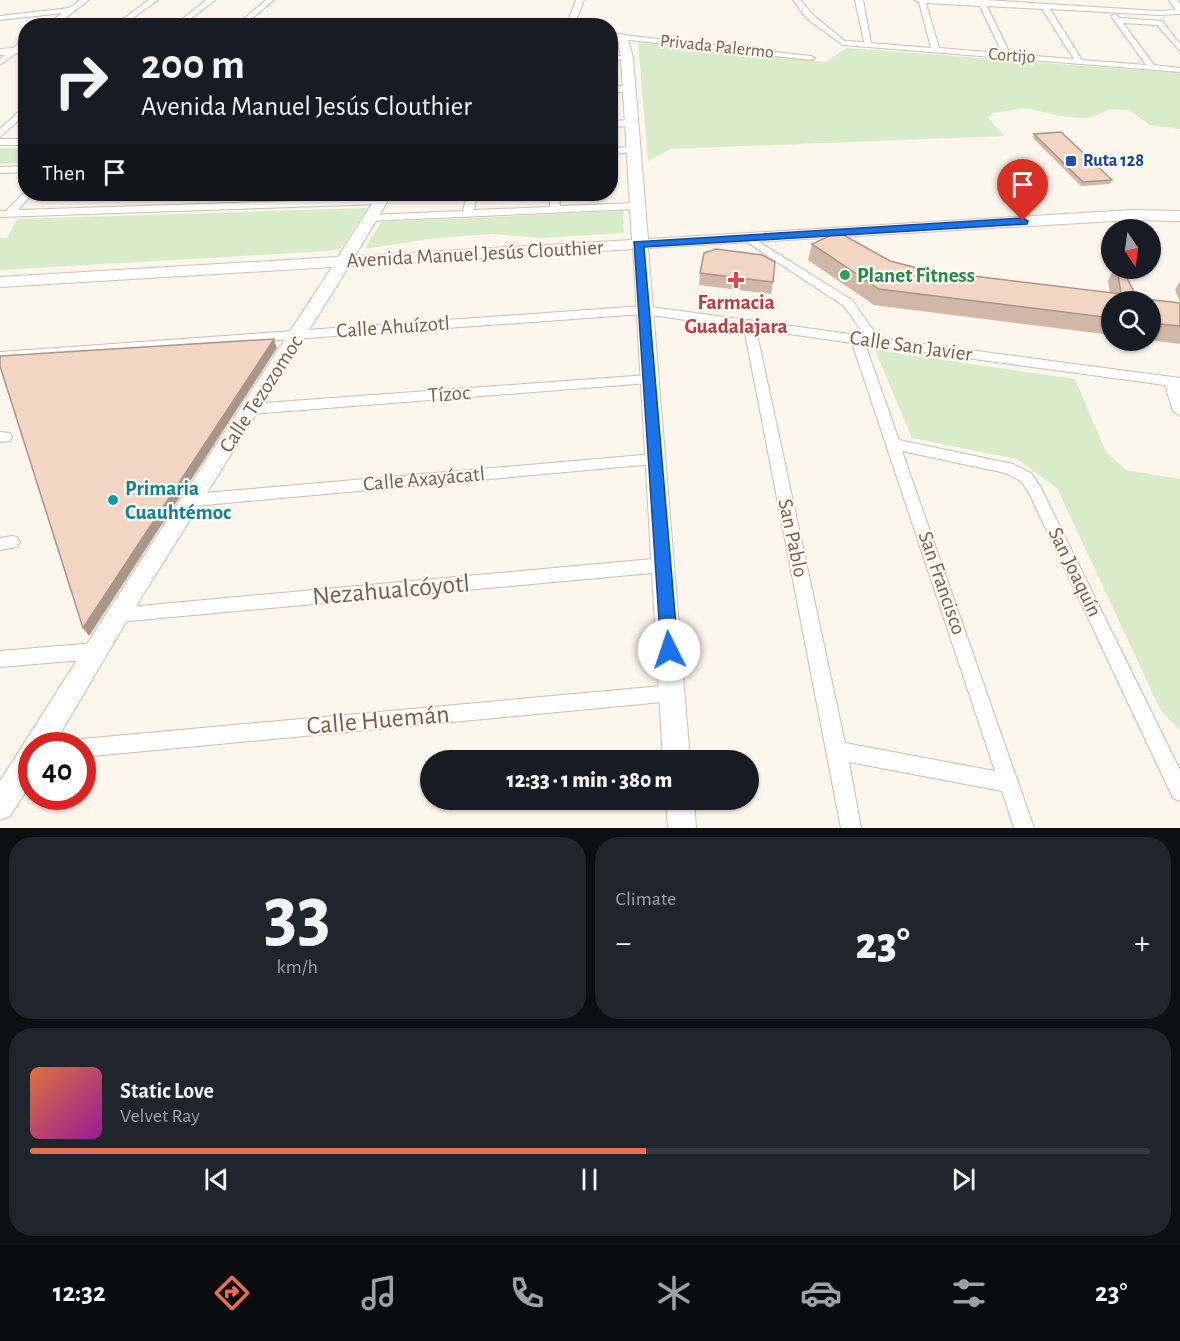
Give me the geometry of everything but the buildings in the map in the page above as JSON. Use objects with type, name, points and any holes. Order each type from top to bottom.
[{"type":"street","points":[[60,18],[85,0]]},
{"type":"street","points":[[128,18],[154,0]]},
{"type":"street","points":[[188,18],[212,0]]},
{"type":"street","points":[[248,18],[270,0]]},
{"type":"street","points":[[573,18],[580,0]]},
{"type":"street","name":"Cortijo","points":[[797,0],[809,16],[843,43],[1180,70]]},
{"type":"street","points":[[859,0],[868,45]]},
{"type":"street","points":[[936,50],[920,0],[981,1],[1178,12],[1179,8],[1173,0]]},
{"type":"street","points":[[981,1],[1007,56]]},
{"type":"street","points":[[1044,6],[1079,61]]},
{"type":"street","points":[[1111,9],[1152,68]]},
{"type":"street","points":[[0,18],[70,10]]},
{"type":"street","points":[[1118,20],[1159,23],[1180,49]]},
{"type":"street","name":"Privada Palermo","points":[[618,36],[811,58]]},
{"type":"street","points":[[618,38],[627,58],[638,244],[676,750]]},
{"type":"street","points":[[0,52],[18,50]]},
{"type":"street","points":[[0,63],[18,51]]},
{"type":"street","points":[[618,58],[627,58]]},
{"type":"street","points":[[618,89],[628,89]]},
{"type":"street","points":[[0,134],[18,116]]},
{"type":"street","points":[[618,124],[631,123]]},
{"type":"street","points":[[0,142],[18,142]]},
{"type":"street","points":[[618,151],[634,150]]},
{"type":"street","points":[[0,170],[18,170]]},
{"type":"street","points":[[5,214],[19,201]]},
{"type":"street","points":[[5,214],[294,201]]},
{"type":"street","name":"Calle Tezozomoc","points":[[46,732],[95,651],[300,333],[381,201]]},
{"type":"street","points":[[468,213],[471,201]]},
{"type":"street","points":[[554,201],[555,209]]},
{"type":"street","points":[[370,218],[636,206]]},
{"type":"street","name":"Avenida Manuel Jesús Clouthier","points":[[0,282],[1131,215],[1180,209]]},
{"type":"street","name":"Avenida Manuel Jesús Clouthier","points":[[1131,215],[1180,216]]},
{"type":"street","points":[[746,237],[848,303],[874,340]]},
{"type":"street","name":"Calle San Javier","points":[[643,310],[1175,382]]},
{"type":"street","name":"Calle Ahuízotl","points":[[0,356],[643,310]]},
{"type":"street","name":"San Pablo","points":[[749,324],[851,828]]},
{"type":"street","name":"San Francisco","points":[[857,338],[1024,828]]},
{"type":"street","name":"Tízoc","points":[[251,409],[648,379]]},
{"type":"street","points":[[1175,382],[1180,411]]},
{"type":"street","name":"San Joaquín","points":[[895,444],[992,463],[1026,477],[1041,500],[1180,791]]},
{"type":"street","name":"Calle Axayácatl","points":[[194,500],[654,459]]},
{"type":"street","name":"Nezahualcóyotl","points":[[118,615],[663,565]]},
{"type":"street","points":[[0,659],[95,651]]},
{"type":"street","name":"Calle Huemán","points":[[96,747],[673,693]]},
{"type":"street","points":[[837,751],[1009,783]]},
{"type":"street","points":[[1,804],[18,778]]},
{"type":"street","points":[[681,810],[682,828]]},
{"type":"green space","points":[[638,43],[725,49],[826,62],[847,48],[1180,73],[1180,129],[1150,125],[1129,110],[1111,109],[1089,118],[1066,117],[1024,108],[993,113],[988,118],[1004,136],[671,149],[648,161]]},
{"type":"green space","points":[[0,148],[18,148],[18,163],[0,164]]},
{"type":"green space","points":[[368,208],[341,248],[329,251],[0,270],[0,238],[7,238],[17,219]]},
{"type":"green space","points":[[623,211],[624,233],[541,238],[493,234],[435,238],[365,249],[381,222]]},
{"type":"green space","points":[[875,350],[1075,379],[1106,452],[1126,470],[1180,479],[1180,731],[1160,709],[1057,488],[1017,459],[912,438]]},
{"type":"place","name":"Ruta 128","points":[[1071,161]]},
{"type":"place","name":"Planet Fitness","points":[[845,275]]},
{"type":"place","name":"Farmacia Guadalajara","points":[[736,280]]},
{"type":"place","name":"Primaria Cuauhtémoc","points":[[113,500]]},
{"type":"route","points":[[669,650],[638,244],[1023,221]]}]
